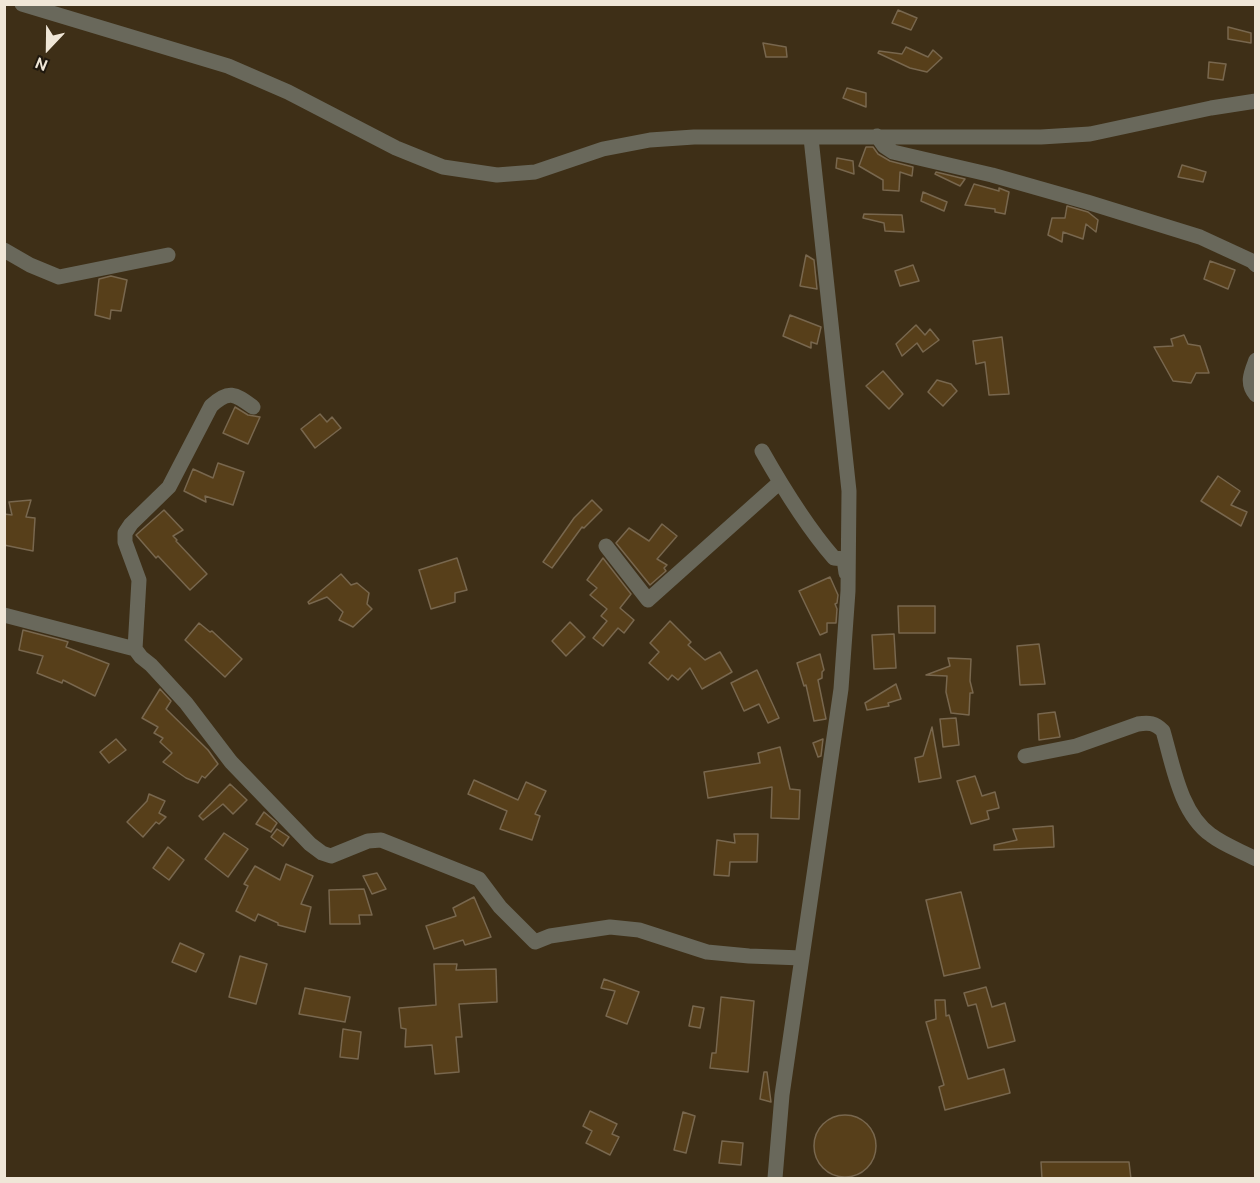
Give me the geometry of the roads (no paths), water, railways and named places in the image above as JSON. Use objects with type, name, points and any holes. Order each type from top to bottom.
[{"type":"street","points":[[22,4],[228,66],[318,107],[396,148],[443,167],[497,175],[535,172],[603,148],[650,140],[694,137],[1041,137],[1090,134],[1211,108],[1256,101]]},
{"type":"street","points":[[877,136],[884,146],[893,152],[992,175],[1200,237],[1256,265]]},
{"type":"street","points":[[775,1179],[782,1095],[841,689],[848,591],[849,491],[811,138]]},
{"type":"street","points":[[4,250],[58,277],[168,255]]},
{"type":"street","points":[[1256,360],[1249,377],[1250,386],[1256,395]]},
{"type":"street","points":[[135,649],[139,580],[125,542],[125,533],[130,524],[169,488],[211,406],[229,394],[237,395],[253,407]]},
{"type":"street","points":[[762,451],[821,543],[834,558],[844,559],[848,591]]},
{"type":"street","points":[[606,546],[648,600],[780,482]]},
{"type":"street","points":[[4,615],[135,649],[186,703],[231,762],[310,844],[322,853],[331,856],[368,841],[381,840],[479,879],[500,907],[535,942],[550,936],[610,927],[639,930],[707,952],[802,958]]},
{"type":"street","points":[[1024,756],[1076,746],[1138,724],[1148,722],[1157,725],[1162,732],[1185,801],[1198,824],[1211,835],[1256,859]]}]
